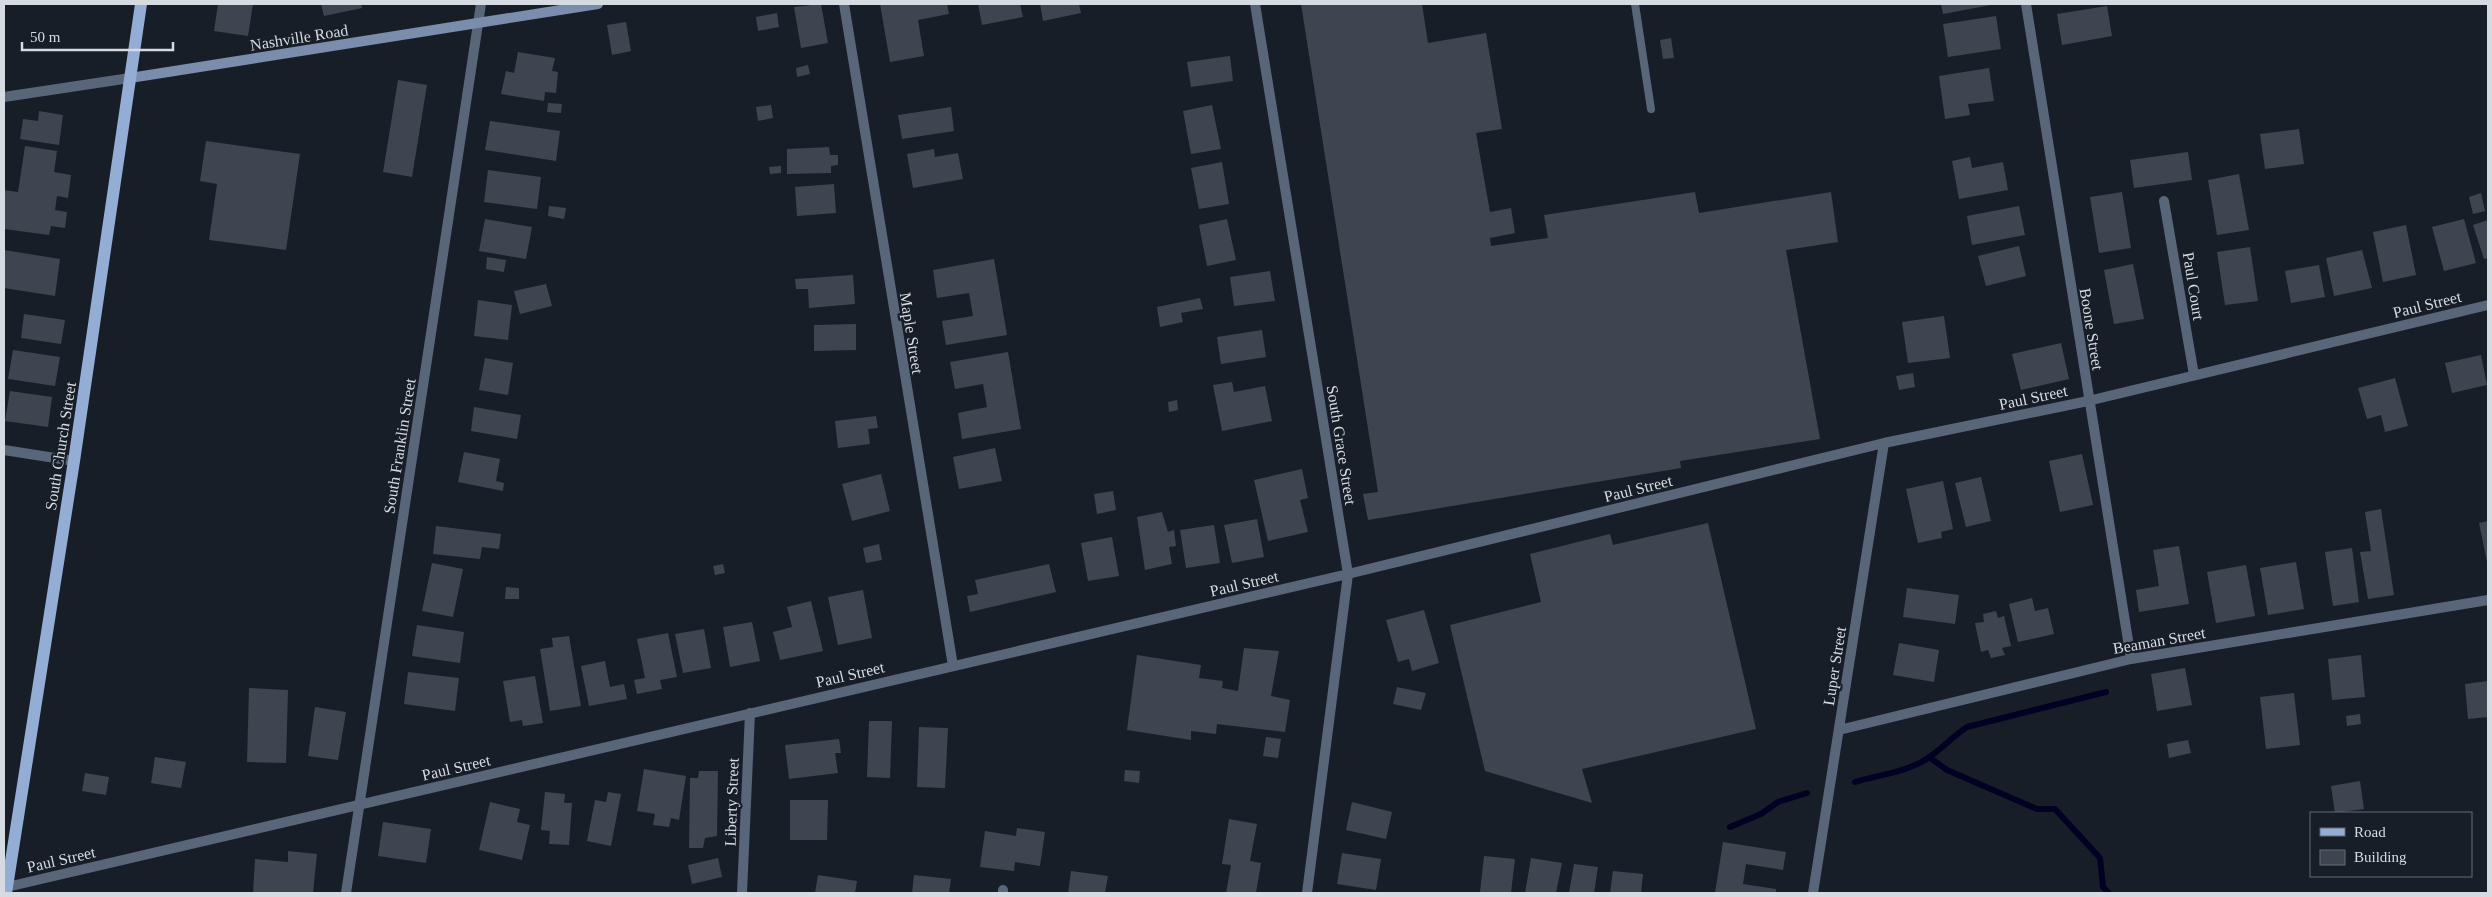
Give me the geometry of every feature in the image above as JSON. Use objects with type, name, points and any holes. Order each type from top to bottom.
[{"type":"main road","name":"South Church Street","points":[[6,890],[74,461],[141,4]]},
{"type":"main road","name":"Nashville Road","points":[[130,78],[598,4]]},
{"type":"street","name":"South Franklin Street","points":[[346,893],[481,4]]},
{"type":"street","name":"Maple Street","points":[[844,4],[953,666]]},
{"type":"street","name":"South Grace Street","points":[[1255,4],[1348,574],[1307,893]]},
{"type":"street","name":"Boone Street","points":[[2026,4],[2088,401],[2131,659]]},
{"type":"street","name":"Nashville Road","points":[[4,97],[130,78]]},
{"type":"street","name":"Paul Court","points":[[2164,200],[2194,376]]},
{"type":"street","name":"Paul Street","points":[[6,890],[750,713],[1348,574],[1884,443],[2088,401],[2488,304]]},
{"type":"street","name":"Luper Street","points":[[1813,893],[1884,443]]},
{"type":"street","points":[[4,450],[74,461]]},
{"type":"street","name":"Beaman Street","points":[[1839,730],[2131,659],[2488,600]]},
{"type":"street","name":"Liberty Street","points":[[742,893],[750,713]]},
{"type":"lane","points":[[1635,4],[1651,109]]},
{"type":"building","points":[[218,4],[253,4],[248,36],[214,31]]},
{"type":"building","points":[[321,4],[361,4],[362,8],[324,16]]},
{"type":"building","points":[[821,4],[828,43],[801,48],[794,7]]},
{"type":"building","points":[[880,4],[947,4],[949,14],[918,20],[924,56],[890,62]]},
{"type":"building","points":[[978,4],[1020,4],[1023,17],[982,25]]},
{"type":"building","points":[[1040,4],[1079,4],[1081,13],[1043,21]]},
{"type":"building","points":[[1301,4],[1422,4],[1428,43],[1486,33],[1502,129],[1476,133],[1490,212],[1511,208],[1515,233],[1490,238],[1491,246],[1548,238],[1544,215],[1695,192],[1699,213],[1831,192],[1838,242],[1786,250],[1820,439],[1680,461],[1681,468],[1368,520],[1363,494],[1378,492]]},
{"type":"building","points":[[1941,4],[1991,4],[1991,5],[1943,14]]},
{"type":"building","points":[[2107,6],[2112,36],[2062,45],[2057,14]]},
{"type":"building","points":[[777,13],[779,27],[758,31],[756,17]]},
{"type":"building","points":[[1996,16],[2001,49],[1948,57],[1943,24]]},
{"type":"building","points":[[626,22],[631,51],[612,55],[607,25]]},
{"type":"building","points":[[1671,38],[1674,58],[1663,59],[1660,40]]},
{"type":"building","points":[[518,52],[555,58],[552,71],[558,72],[556,93],[545,92],[544,101],[501,94],[506,71],[514,73]]},
{"type":"building","points":[[1230,56],[1233,81],[1191,87],[1187,62]]},
{"type":"building","points":[[808,65],[810,74],[797,77],[796,68]]},
{"type":"building","points":[[1989,68],[1994,101],[1968,104],[1970,115],[1945,119],[1939,76]]},
{"type":"building","points":[[398,80],[427,85],[412,177],[383,172]]},
{"type":"building","points":[[548,103],[562,104],[561,113],[547,112]]},
{"type":"building","points":[[771,105],[773,118],[758,121],[756,107]]},
{"type":"building","points":[[1212,105],[1221,149],[1191,154],[1183,111]]},
{"type":"building","points":[[951,107],[954,131],[902,139],[898,115]]},
{"type":"building","points":[[39,111],[63,115],[59,145],[20,139],[23,119],[38,121]]},
{"type":"building","points":[[490,121],[560,131],[556,161],[485,150]]},
{"type":"building","points":[[2299,129],[2304,164],[2265,169],[2260,134]]},
{"type":"building","points":[[206,141],[300,154],[286,250],[209,240],[217,184],[200,181]]},
{"type":"building","points":[[25,146],[57,151],[54,172],[71,175],[68,198],[57,196],[55,210],[67,212],[65,228],[51,226],[49,235],[4,229],[4,190],[18,192]]},
{"type":"building","points":[[829,147],[830,155],[838,155],[838,165],[831,166],[831,173],[787,174],[787,149]]},
{"type":"building","points":[[934,149],[935,157],[958,153],[963,179],[913,188],[907,154]]},
{"type":"building","points":[[2188,152],[2192,180],[2134,188],[2130,160]]},
{"type":"building","points":[[1970,157],[1972,168],[2003,162],[2008,190],[1959,199],[1952,161]]},
{"type":"building","points":[[1222,162],[1229,204],[1199,209],[1191,168]]},
{"type":"building","points":[[781,166],[781,173],[770,174],[769,167]]},
{"type":"building","points":[[488,170],[541,177],[537,209],[484,202]]},
{"type":"building","points":[[2239,174],[2249,230],[2217,235],[2208,180]]},
{"type":"building","points":[[834,184],[836,213],[797,216],[795,187]]},
{"type":"building","points":[[2122,192],[2131,248],[2099,253],[2090,197]]},
{"type":"building","points":[[2481,193],[2485,211],[2473,214],[2469,197]]},
{"type":"building","points":[[549,206],[566,208],[564,219],[548,216]]},
{"type":"building","points":[[2019,206],[2025,235],[1972,245],[1967,216]]},
{"type":"building","points":[[485,219],[532,227],[526,259],[479,251]]},
{"type":"building","points":[[1227,219],[1236,260],[1207,266],[1199,225]]},
{"type":"building","points":[[2464,219],[2476,263],[2444,271],[2432,227]]},
{"type":"building","points":[[2488,220],[2488,258],[2484,259],[2473,225]]},
{"type":"building","points":[[2406,225],[2416,275],[2383,282],[2373,232]]},
{"type":"building","points":[[2019,246],[2026,276],[1986,286],[1978,256]]},
{"type":"building","points":[[2250,247],[2258,301],[2225,305],[2217,252]]},
{"type":"building","points":[[4,250],[60,259],[55,296],[4,288]]},
{"type":"building","points":[[2362,250],[2372,288],[2334,296],[2326,258]]},
{"type":"building","points":[[487,257],[506,260],[504,272],[486,269]]},
{"type":"building","points":[[994,259],[1007,335],[946,345],[942,321],[973,316],[969,293],[937,298],[933,270]]},
{"type":"building","points":[[2133,264],[2144,319],[2114,324],[2104,270]]},
{"type":"building","points":[[2319,265],[2325,297],[2291,303],[2285,271]]},
{"type":"building","points":[[1270,271],[1275,301],[1234,306],[1230,277]]},
{"type":"building","points":[[853,275],[855,304],[809,308],[808,289],[796,289],[795,279]]},
{"type":"building","points":[[546,284],[552,306],[520,314],[514,291]]},
{"type":"building","points":[[1200,298],[1203,309],[1181,313],[1183,322],[1160,327],[1157,307]]},
{"type":"building","points":[[478,300],[512,305],[508,340],[474,336]]},
{"type":"building","points":[[24,314],[65,320],[61,344],[21,338]]},
{"type":"building","points":[[1944,316],[1950,358],[1908,363],[1902,322]]},
{"type":"building","points":[[856,324],[856,350],[814,351],[814,325]]},
{"type":"building","points":[[1262,330],[1266,357],[1221,364],[1217,337]]},
{"type":"building","points":[[2061,343],[2069,379],[2021,390],[2012,354]]},
{"type":"building","points":[[13,350],[60,357],[55,386],[8,379]]},
{"type":"building","points":[[1008,352],[1021,429],[962,439],[958,413],[987,407],[983,384],[955,389],[950,362]]},
{"type":"building","points":[[2481,355],[2487,385],[2452,393],[2445,363]]},
{"type":"building","points":[[485,358],[513,363],[508,395],[479,390]]},
{"type":"building","points":[[1913,373],[1915,387],[1899,390],[1896,376]]},
{"type":"building","points":[[2395,378],[2408,426],[2385,432],[2381,415],[2367,419],[2358,388]]},
{"type":"building","points":[[1232,382],[1234,392],[1265,386],[1272,421],[1222,431],[1213,385]]},
{"type":"building","points":[[10,391],[52,397],[48,427],[5,421]]},
{"type":"building","points":[[1177,400],[1178,410],[1169,412],[1168,402]]},
{"type":"building","points":[[474,407],[521,415],[517,439],[471,431]]},
{"type":"building","points":[[876,416],[878,428],[868,429],[870,444],[838,448],[835,421]]},
{"type":"building","points":[[995,448],[1002,481],[959,489],[953,457]]},
{"type":"building","points":[[464,452],[500,459],[496,481],[504,483],[503,491],[458,482]]},
{"type":"building","points":[[2082,454],[2093,505],[2060,512],[2049,461]]},
{"type":"building","points":[[1302,469],[1308,498],[1300,500],[1308,532],[1268,541],[1254,480]]},
{"type":"building","points":[[881,474],[890,511],[852,521],[842,484]]},
{"type":"building","points":[[1981,477],[1991,521],[1966,527],[1955,483]]},
{"type":"building","points":[[1943,481],[1953,529],[1941,532],[1942,538],[1918,543],[1906,489]]},
{"type":"building","points":[[1113,491],[1116,510],[1097,514],[1094,494]]},
{"type":"building","points":[[2381,509],[2394,595],[2368,599],[2360,552],[2371,551],[2365,512]]},
{"type":"building","points":[[1162,512],[1168,532],[1174,530],[1176,546],[1169,547],[1172,564],[1145,570],[1137,517]]},
{"type":"building","points":[[1257,519],[1264,557],[1232,563],[1224,525]]},
{"type":"building","points":[[2488,521],[2488,562],[2487,562],[2479,523]]},
{"type":"building","points":[[1708,523],[1756,729],[1582,769],[1592,803],[1485,771],[1450,625],[1541,602],[1530,554],[1610,534],[1613,545]]},
{"type":"building","points":[[1214,525],[1220,563],[1186,568],[1180,530]]},
{"type":"building","points":[[436,526],[501,534],[499,549],[482,547],[480,559],[433,554]]},
{"type":"building","points":[[1112,537],[1119,576],[1088,581],[1081,543]]},
{"type":"building","points":[[879,544],[882,560],[866,563],[863,548]]},
{"type":"building","points":[[2179,546],[2189,604],[2139,612],[2136,590],[2159,586],[2153,550]]},
{"type":"building","points":[[2352,548],[2359,602],[2333,606],[2325,552]]},
{"type":"building","points":[[2296,562],[2304,609],[2268,615],[2260,568]]},
{"type":"building","points":[[432,563],[463,569],[453,617],[422,611]]},
{"type":"building","points":[[723,564],[725,573],[715,575],[713,566]]},
{"type":"building","points":[[1049,564],[1056,592],[970,612],[967,596],[978,594],[975,580]]},
{"type":"building","points":[[2246,565],[2255,616],[2216,623],[2207,572]]},
{"type":"building","points":[[506,587],[519,588],[519,599],[505,599]]},
{"type":"building","points":[[1907,588],[1959,595],[1955,624],[1903,617]]},
{"type":"building","points":[[863,590],[872,638],[838,645],[828,597]]},
{"type":"building","points":[[2032,598],[2035,611],[2048,608],[2054,634],[2018,642],[2009,604]]},
{"type":"building","points":[[811,601],[823,651],[780,660],[773,632],[792,627],[787,607]]},
{"type":"building","points":[[1424,610],[1439,663],[1412,671],[1409,659],[1398,662],[1386,620]]},
{"type":"building","points":[[1996,611],[1998,618],[2004,616],[2011,646],[2002,648],[2005,655],[1991,658],[1988,650],[1981,652],[1975,623],[1984,622],[1983,614]]},
{"type":"building","points":[[752,622],[760,661],[730,667],[723,627]]},
{"type":"building","points":[[417,625],[464,632],[460,663],[412,656]]},
{"type":"building","points":[[704,629],[711,668],[683,673],[675,634]]},
{"type":"building","points":[[668,633],[677,677],[660,680],[662,689],[637,694],[634,680],[645,678],[637,639]]},
{"type":"building","points":[[569,636],[581,706],[550,711],[540,649],[553,647],[552,638]]},
{"type":"building","points":[[1899,643],[1939,650],[1934,682],[1893,675]]},
{"type":"building","points":[[1244,648],[1279,651],[1271,696],[1290,700],[1285,732],[1217,724],[1216,734],[1191,731],[1191,740],[1127,730],[1137,655],[1201,665],[1199,678],[1223,681],[1222,688],[1238,691]]},
{"type":"building","points":[[2361,655],[2365,697],[2332,700],[2328,659]]},
{"type":"building","points":[[605,661],[610,687],[624,684],[627,699],[589,706],[581,666]]},
{"type":"building","points":[[2185,668],[2192,705],[2157,711],[2151,674]]},
{"type":"building","points":[[408,672],[459,678],[455,711],[404,704]]},
{"type":"building","points":[[535,676],[543,723],[523,726],[522,720],[510,722],[503,681]]},
{"type":"building","points":[[2488,681],[2488,717],[2468,719],[2465,684]]},
{"type":"building","points":[[1397,687],[1426,693],[1421,710],[1393,704]]},
{"type":"building","points":[[249,688],[288,690],[286,763],[247,762]]},
{"type":"building","points":[[2294,693],[2300,745],[2266,749],[2260,697]]},
{"type":"building","points":[[315,707],[346,712],[338,760],[308,756]]},
{"type":"building","points":[[2360,714],[2361,724],[2347,726],[2346,716]]},
{"type":"building","points":[[869,721],[892,721],[890,778],[867,777]]},
{"type":"building","points":[[919,727],[948,728],[945,788],[917,787]]},
{"type":"building","points":[[1266,737],[1281,739],[1278,758],[1263,756]]},
{"type":"building","points":[[839,739],[841,753],[835,753],[838,773],[789,779],[785,745]]},
{"type":"building","points":[[2188,740],[2191,753],[2169,758],[2167,744]]},
{"type":"building","points":[[155,757],[186,762],[181,788],[151,783]]},
{"type":"building","points":[[644,769],[686,776],[679,820],[671,818],[669,827],[653,825],[655,814],[637,811]]},
{"type":"building","points":[[1125,770],[1140,771],[1139,783],[1124,781]]},
{"type":"building","points":[[699,771],[718,771],[717,836],[705,838],[703,848],[689,848],[690,778],[698,778]]},
{"type":"building","points":[[85,773],[109,777],[106,795],[82,791]]},
{"type":"building","points":[[2360,781],[2364,809],[2335,812],[2331,786]]},
{"type":"building","points":[[545,792],[565,794],[564,803],[572,803],[569,845],[549,844],[550,831],[541,830]]},
{"type":"building","points":[[608,792],[621,794],[611,846],[587,841],[595,800],[606,802]]},
{"type":"building","points":[[790,800],[828,800],[827,840],[790,840]]},
{"type":"building","points":[[490,802],[520,809],[517,822],[530,825],[522,860],[479,850]]},
{"type":"building","points":[[1352,802],[1392,812],[1386,839],[1346,830]]},
{"type":"building","points":[[1229,819],[1257,824],[1250,861],[1261,863],[1256,893],[1226,893],[1231,865],[1222,864]]},
{"type":"building","points":[[383,822],[431,829],[426,863],[378,856]]},
{"type":"building","points":[[1017,828],[1045,832],[1040,866],[1015,862],[1014,871],[980,867],[985,831],[1016,836]]},
{"type":"building","points":[[1723,842],[1786,852],[1783,870],[1746,864],[1743,884],[1776,889],[1776,893],[1715,893]]},
{"type":"building","points":[[288,851],[317,854],[313,893],[253,893],[255,859],[288,862]]},
{"type":"building","points":[[1342,853],[1381,859],[1376,890],[1337,884]]},
{"type":"building","points":[[1484,856],[1515,859],[1511,893],[1480,892]]},
{"type":"building","points":[[718,858],[722,877],[692,884],[688,865]]},
{"type":"building","points":[[1531,858],[1562,863],[1556,893],[1525,893]]},
{"type":"building","points":[[1574,864],[1598,867],[1594,893],[1569,893]]},
{"type":"building","points":[[1071,871],[1108,876],[1105,893],[1068,893]]},
{"type":"building","points":[[1613,871],[1643,874],[1641,893],[1610,893]]},
{"type":"building","points":[[818,875],[857,881],[855,893],[815,893]]},
{"type":"building","points":[[914,875],[951,879],[949,893],[912,893]]},
{"type":"waterway","points":[[1855,782],[1902,770],[1920,763],[1967,727],[2106,692]]},
{"type":"waterway","points":[[1929,757],[1947,770],[2037,809],[2055,809],[2100,858],[2103,887],[2109,893]]},
{"type":"waterway","points":[[1730,827],[1761,814],[1778,802],[1807,793]]}]
